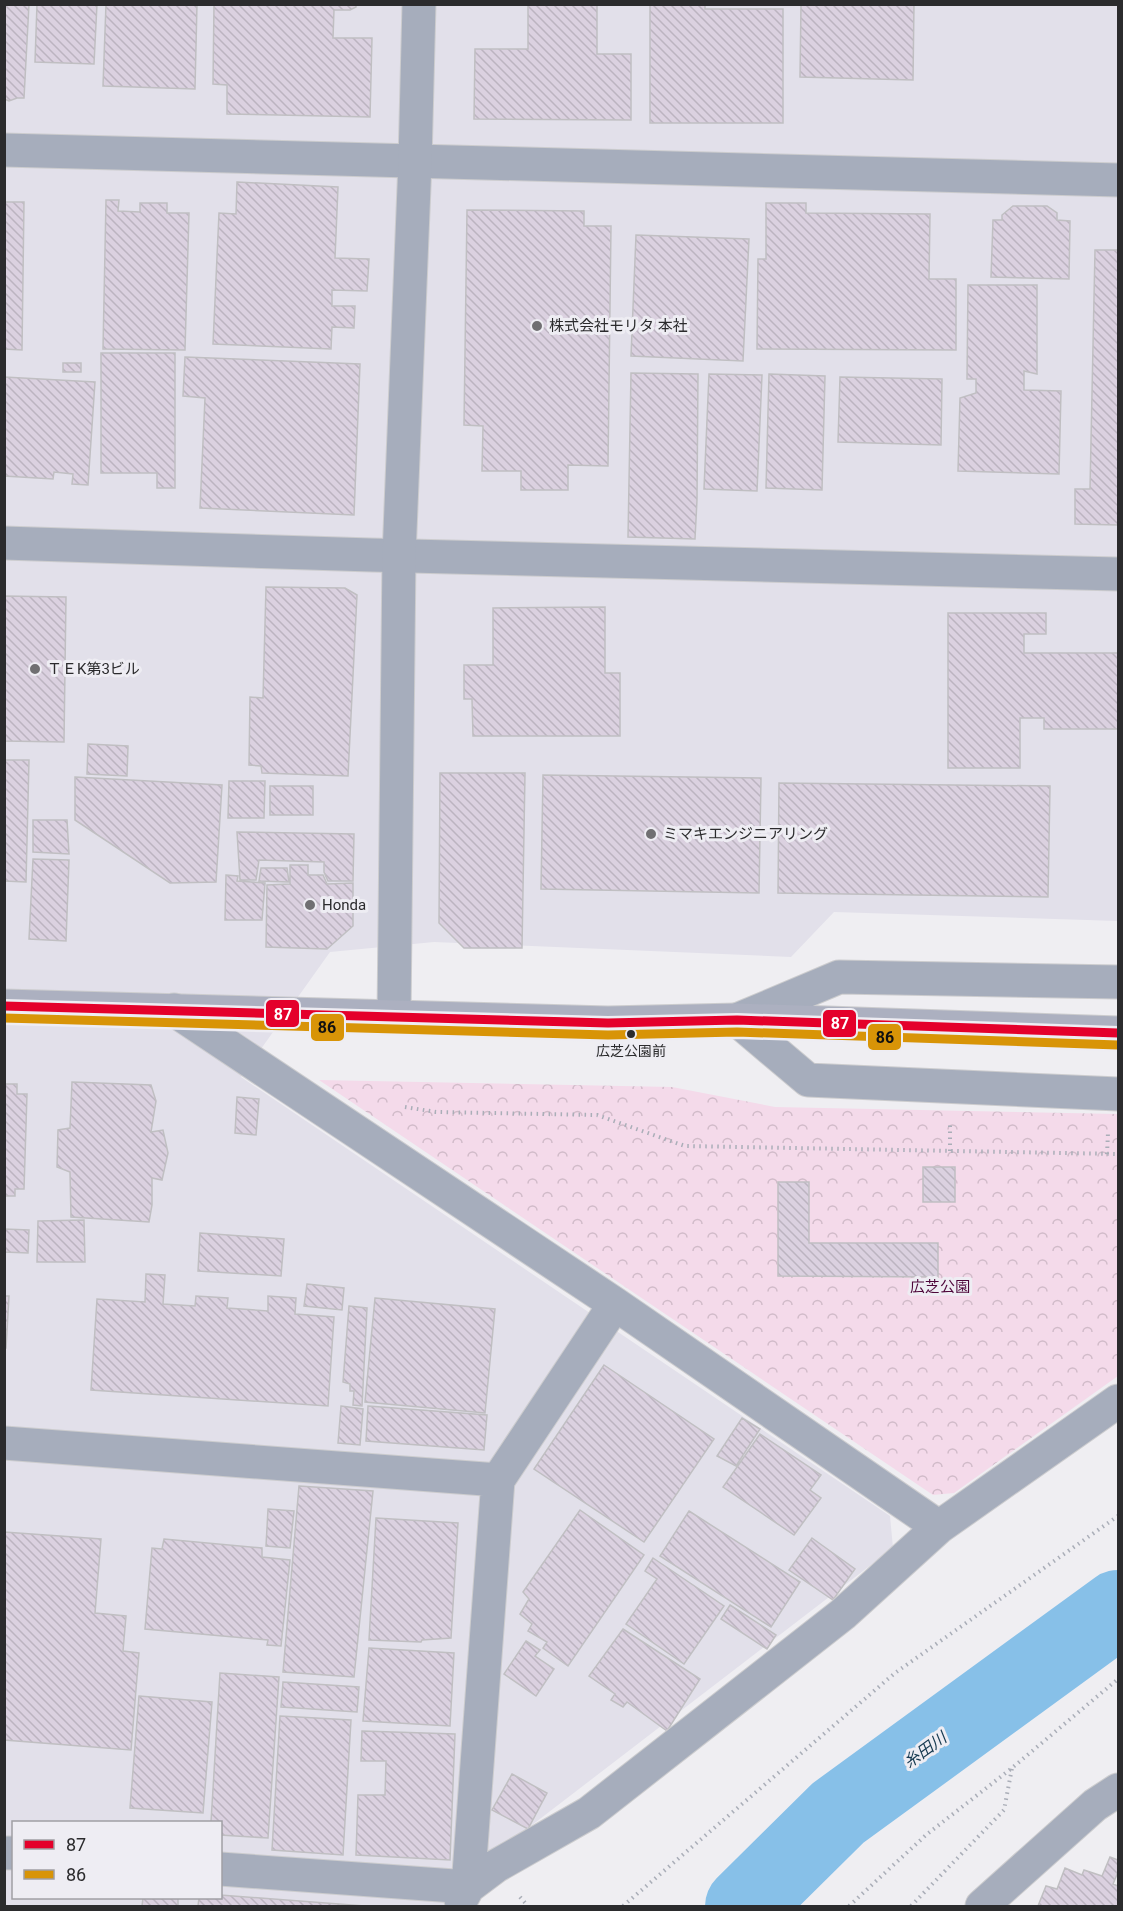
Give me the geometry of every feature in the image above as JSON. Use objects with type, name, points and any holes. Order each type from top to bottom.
[{"type":"highway","points":[[4,1006],[608,1023],[737,1020],[1119,1033]]},
{"type":"street","points":[[394,1016],[399,556],[419,4]]},
{"type":"street","points":[[4,150],[1119,180]]},
{"type":"street","points":[[4,543],[399,556],[1119,574]]},
{"type":"street","points":[[1119,982],[839,977],[737,1020],[808,1080],[1119,1094]]},
{"type":"street","points":[[174,1010],[615,1304],[939,1527]]},
{"type":"street","points":[[462,1897],[498,1480],[615,1304]]},
{"type":"street","points":[[222,1869],[462,1897],[496,1866],[589,1813],[843,1614],[939,1527],[1119,1401]]},
{"type":"street","points":[[4,1443],[498,1480]]},
{"type":"street","points":[[982,1906],[1095,1805],[1119,1790]]},
{"type":"path","points":[[405,1107],[436,1112],[597,1114],[686,1146],[1119,1154]]},
{"type":"path","points":[[623,1906],[895,1673],[1119,1516]]},
{"type":"path","points":[[849,1906],[926,1835],[1012,1768],[1119,1679]]},
{"type":"path","points":[[911,1906],[1004,1810],[1012,1768]]},
{"type":"shaded area","points":[[5,5],[1118,5],[1118,921],[834,912],[791,957],[434,942],[330,952],[241,1077],[890,1516],[893,1548],[519,1835],[443,1906],[5,1906]]},
{"type":"green space","name":"広芝公園","points":[[319,1080],[672,1087],[775,1107],[1118,1114],[1118,1376],[954,1493],[933,1495]]},
{"type":"building","points":[[4,4],[29,4],[24,98],[9,101],[4,99]]},
{"type":"building","points":[[37,4],[97,4],[94,64],[35,62]]},
{"type":"building","points":[[106,4],[197,4],[195,89],[103,86]]},
{"type":"building","points":[[214,4],[356,4],[356,7],[350,10],[334,10],[333,38],[372,38],[370,117],[227,114],[227,85],[213,84]]},
{"type":"building","points":[[528,4],[597,4],[597,54],[631,54],[631,120],[474,119],[475,49],[528,49]]},
{"type":"building","points":[[650,4],[705,4],[705,9],[783,9],[783,123],[650,123]]},
{"type":"building","points":[[801,4],[914,4],[913,80],[800,77]]},
{"type":"building","points":[[237,182],[338,187],[335,258],[369,259],[367,291],[332,290],[332,306],[355,306],[354,328],[332,327],[331,349],[213,344],[219,213],[236,214]]},
{"type":"building","points":[[106,200],[119,200],[118,211],[140,212],[140,203],[167,203],[167,213],[189,213],[185,350],[103,349]]},
{"type":"building","points":[[4,202],[24,202],[22,350],[4,349]]},
{"type":"building","points":[[766,203],[806,203],[806,213],[930,214],[929,279],[956,279],[956,350],[757,349],[758,259],[766,259]]},
{"type":"building","points":[[1013,206],[1047,206],[1057,213],[1057,220],[1070,221],[1069,279],[991,277],[993,220],[1002,220],[1002,215]]},
{"type":"building","name":"株式会社モリタ 本社","points":[[467,210],[584,211],[584,226],[611,226],[608,466],[568,465],[568,490],[521,490],[521,471],[482,471],[483,426],[464,425]]},
{"type":"building","points":[[636,235],[749,239],[743,361],[631,356]]},
{"type":"building","points":[[1095,250],[1118,250],[1118,525],[1075,524],[1075,489],[1090,489]]},
{"type":"building","points":[[968,285],[1037,285],[1037,374],[1024,371],[1024,390],[1061,391],[1059,474],[958,471],[960,398],[976,393],[976,379],[967,379]]},
{"type":"building","points":[[101,353],[175,353],[175,488],[157,488],[157,473],[101,473]]},
{"type":"building","points":[[185,357],[360,364],[354,515],[200,508],[205,398],[183,396]]},
{"type":"building","points":[[63,363],[81,363],[81,372],[63,372]]},
{"type":"building","points":[[631,373],[698,374],[695,539],[628,537]]},
{"type":"building","points":[[709,374],[762,375],[757,491],[704,489]]},
{"type":"building","points":[[769,374],[825,376],[822,490],[766,488]]},
{"type":"building","points":[[4,377],[95,382],[88,485],[72,484],[73,474],[54,472],[53,479],[4,476]]},
{"type":"building","points":[[840,377],[942,379],[941,445],[838,442]]},
{"type":"building","points":[[266,587],[345,588],[357,595],[348,776],[262,773],[261,766],[249,765],[250,697],[263,698]]},
{"type":"building","name":"ＴＥK第3ビル","points":[[4,596],[66,597],[64,742],[4,741]]},
{"type":"building","points":[[605,607],[605,673],[620,673],[620,736],[473,736],[472,699],[464,699],[464,665],[493,665],[493,608]]},
{"type":"building","points":[[948,613],[1046,613],[1046,634],[1024,634],[1024,653],[1118,653],[1118,729],[1044,729],[1044,718],[1020,718],[1020,768],[948,768]]},
{"type":"building","points":[[88,744],[128,746],[127,776],[87,774]]},
{"type":"building","points":[[4,760],[29,760],[26,882],[4,881]]},
{"type":"building","points":[[440,773],[525,773],[522,948],[464,948],[439,923]]},
{"type":"building","name":"ミマキエンジニアリング","points":[[543,775],[761,778],[759,893],[541,889]]},
{"type":"building","points":[[75,777],[222,785],[216,882],[170,883],[75,820]]},
{"type":"building","points":[[229,781],[265,781],[264,818],[228,818]]},
{"type":"building","points":[[779,783],[1050,786],[1048,897],[778,893]]},
{"type":"building","points":[[270,786],[313,786],[313,815],[270,815]]},
{"type":"building","points":[[33,820],[67,820],[69,854],[33,852]]},
{"type":"building","points":[[237,832],[354,834],[353,881],[328,881],[324,872],[324,862],[259,860],[256,880],[240,880]]},
{"type":"building","points":[[33,859],[69,860],[66,941],[29,939]]},
{"type":"building","name":"Honda","points":[[290,865],[308,865],[308,875],[323,875],[327,884],[353,883],[353,926],[327,949],[266,947],[267,885],[290,884]]},
{"type":"building","points":[[261,868],[287,868],[289,882],[259,881]]},
{"type":"building","points":[[226,875],[238,876],[237,881],[265,883],[262,920],[225,920]]},
{"type":"building","points":[[72,1082],[151,1085],[156,1101],[151,1132],[163,1130],[168,1153],[162,1180],[152,1178],[152,1205],[149,1222],[71,1217],[70,1172],[57,1167],[58,1130],[70,1128]]},
{"type":"building","points":[[4,1084],[17,1084],[17,1094],[27,1094],[24,1189],[15,1189],[15,1196],[4,1196]]},
{"type":"building","points":[[237,1097],[259,1099],[256,1135],[235,1133]]},
{"type":"building","points":[[923,1167],[955,1167],[955,1202],[923,1202]]},
{"type":"building","points":[[778,1182],[809,1182],[809,1243],[938,1243],[938,1277],[778,1276]]},
{"type":"building","points":[[84,1220],[85,1262],[37,1262],[38,1221]]},
{"type":"building","points":[[4,1229],[29,1230],[28,1253],[4,1252]]},
{"type":"building","points":[[200,1233],[284,1239],[281,1276],[198,1271]]},
{"type":"building","points":[[146,1274],[165,1275],[163,1304],[195,1306],[196,1296],[228,1298],[227,1308],[268,1311],[268,1296],[296,1298],[295,1314],[334,1317],[328,1406],[91,1390],[97,1299],[145,1302]]},
{"type":"building","points":[[307,1284],[344,1288],[342,1310],[304,1306]]},
{"type":"building","points":[[4,1296],[9,1296],[6,1348],[4,1348]]},
{"type":"building","points":[[375,1298],[495,1309],[485,1413],[365,1402]]},
{"type":"building","points":[[349,1306],[367,1308],[362,1406],[353,1405],[354,1391],[350,1391],[350,1384],[343,1382]]},
{"type":"building","points":[[604,1365],[714,1439],[644,1542],[534,1469]]},
{"type":"building","points":[[341,1406],[363,1409],[360,1445],[338,1443]]},
{"type":"building","points":[[368,1406],[487,1415],[484,1450],[366,1441]]},
{"type":"building","points":[[742,1418],[760,1429],[736,1466],[717,1456]]},
{"type":"building","points":[[760,1434],[821,1475],[810,1490],[821,1498],[794,1535],[723,1487]]},
{"type":"building","points":[[299,1486],[373,1491],[354,1677],[283,1672]]},
{"type":"building","points":[[268,1509],[294,1511],[290,1548],[266,1546]]},
{"type":"building","points":[[580,1510],[644,1555],[568,1666],[543,1648],[547,1642],[528,1631],[532,1624],[520,1614],[529,1599],[523,1592]]},
{"type":"building","points":[[689,1511],[800,1582],[771,1627],[660,1556]]},
{"type":"building","points":[[376,1518],[458,1523],[451,1638],[422,1640],[421,1642],[369,1640]]},
{"type":"building","points":[[4,1532],[101,1539],[95,1613],[126,1616],[123,1651],[139,1653],[131,1750],[4,1740]]},
{"type":"building","points":[[812,1538],[855,1569],[833,1600],[789,1570]]},
{"type":"building","points":[[164,1539],[262,1548],[262,1557],[290,1560],[281,1646],[267,1645],[268,1640],[145,1629],[152,1548],[162,1549]]},
{"type":"building","points":[[653,1558],[724,1606],[684,1664],[626,1624],[657,1579],[645,1571]]},
{"type":"building","points":[[730,1605],[776,1635],[767,1649],[721,1619]]},
{"type":"building","points":[[623,1629],[700,1679],[667,1731],[627,1702],[623,1707],[611,1700],[615,1694],[589,1676]]},
{"type":"building","points":[[526,1641],[540,1650],[535,1656],[554,1669],[536,1696],[504,1674]]},
{"type":"building","points":[[369,1648],[454,1653],[450,1726],[363,1721]]},
{"type":"building","points":[[220,1673],[279,1677],[268,1838],[222,1835],[222,1821],[211,1821]]},
{"type":"building","points":[[283,1682],[359,1687],[357,1712],[281,1707]]},
{"type":"building","points":[[139,1696],[212,1702],[203,1813],[130,1808]]},
{"type":"building","points":[[280,1716],[351,1720],[343,1855],[272,1850]]},
{"type":"building","points":[[362,1731],[455,1734],[450,1860],[356,1855],[358,1795],[385,1795],[386,1761],[361,1761]]},
{"type":"building","points":[[512,1774],[547,1793],[528,1829],[492,1810]]},
{"type":"building","points":[[1110,1857],[1118,1860],[1118,1872],[1113,1884],[1118,1886],[1118,1906],[1038,1906],[1046,1886],[1057,1889],[1065,1868],[1082,1875],[1084,1870],[1102,1876]]},
{"type":"building","points":[[222,1895],[365,1906],[198,1906],[199,1899],[222,1899]]},
{"type":"building","points":[[143,1899],[178,1899],[178,1906],[142,1906]]},
{"type":"waterway","name":"糸田川","points":[[744,1906],[838,1813],[1118,1609]]},
{"type":"transit line","name":"87","points":[[4,1006],[608,1023],[737,1020],[1118,1033]]},
{"type":"transit line","name":"86","points":[[4,1018],[608,1035],[737,1032],[1118,1045]]},
{"type":"place","name":"株式会社モリタ 本社","points":[[537,326]]},
{"type":"place","name":"ＴＥK第3ビル","points":[[35,669]]},
{"type":"place","name":"ミマキエンジニアリング","points":[[651,834]]},
{"type":"place","name":"Honda","points":[[310,905]]},
{"type":"place","name":"広芝公園前","points":[[631,1034]]}]
